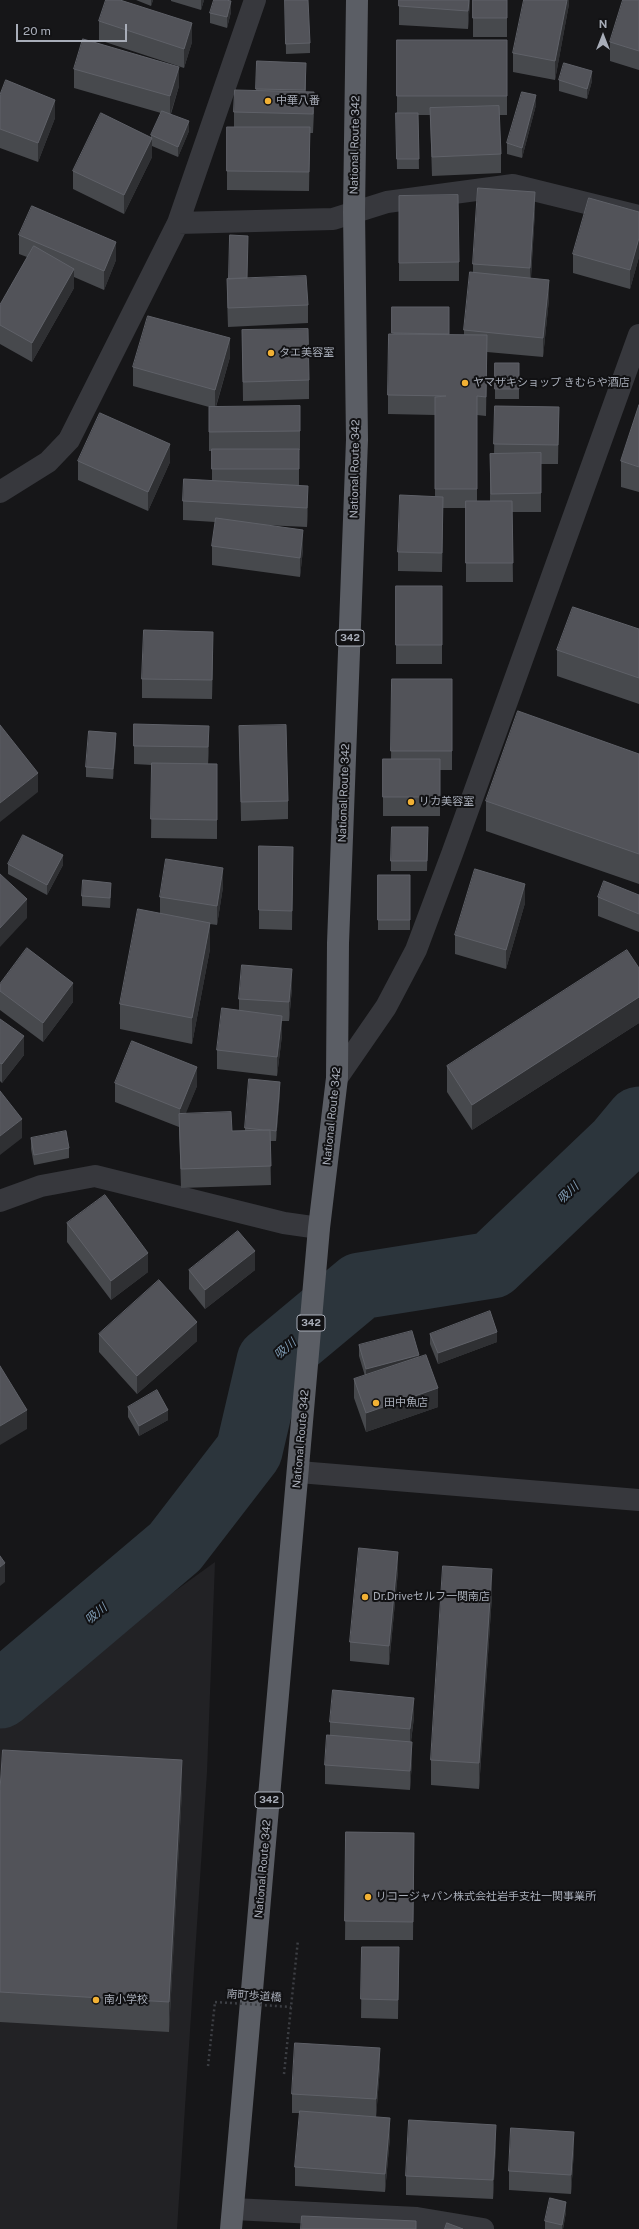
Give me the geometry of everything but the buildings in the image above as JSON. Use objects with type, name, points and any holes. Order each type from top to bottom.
[{"type":"highway","name":"National Route 342","points":[[232,2219],[299,1472],[306,1371],[319,1228],[337,1078],[338,943],[357,440],[354,212],[357,0]]},
{"type":"street","points":[[0,492],[48,462],[69,440],[178,223],[255,0]]},
{"type":"street","points":[[178,223],[325,220],[387,202],[513,184],[639,216]]},
{"type":"street","points":[[337,1078],[386,1007],[416,950],[639,335]]},
{"type":"street","points":[[0,1201],[41,1186],[95,1176],[284,1223],[319,1228]]},
{"type":"street","points":[[299,1472],[639,1500]]},
{"type":"street","points":[[232,2219],[417,2218],[484,2229]]},
{"type":"path","points":[[284,2074],[298,1940]]},
{"type":"path","name":"南町歩道橋","points":[[208,2066],[215,2002],[291,2007]]},
{"type":"shaded area","name":"南小学校","points":[[215,1562],[207,1772],[177,2229],[0,2229],[0,1718]]},
{"type":"waterway","name":"吸川","points":[[0,1695],[175,1547],[249,1451],[270,1361],[360,1286],[492,1265],[619,1144],[639,1120]]},
{"type":"place","name":"中華八番","points":[[268,101]]},
{"type":"place","name":"タエ美容室","points":[[271,353]]},
{"type":"place","name":"ヤマザキショップ きむらや酒店","points":[[465,383]]},
{"type":"place","name":"リカ美容室","points":[[411,802]]},
{"type":"place","name":"田中魚店","points":[[376,1403]]},
{"type":"place","name":"Dr.Driveセルフ一関南店","points":[[365,1597]]},
{"type":"place","name":"リコージャパン株式会社岩手支社一関事業所","points":[[368,1897]]},
{"type":"place","name":"南小学校","points":[[96,2000]]}]
